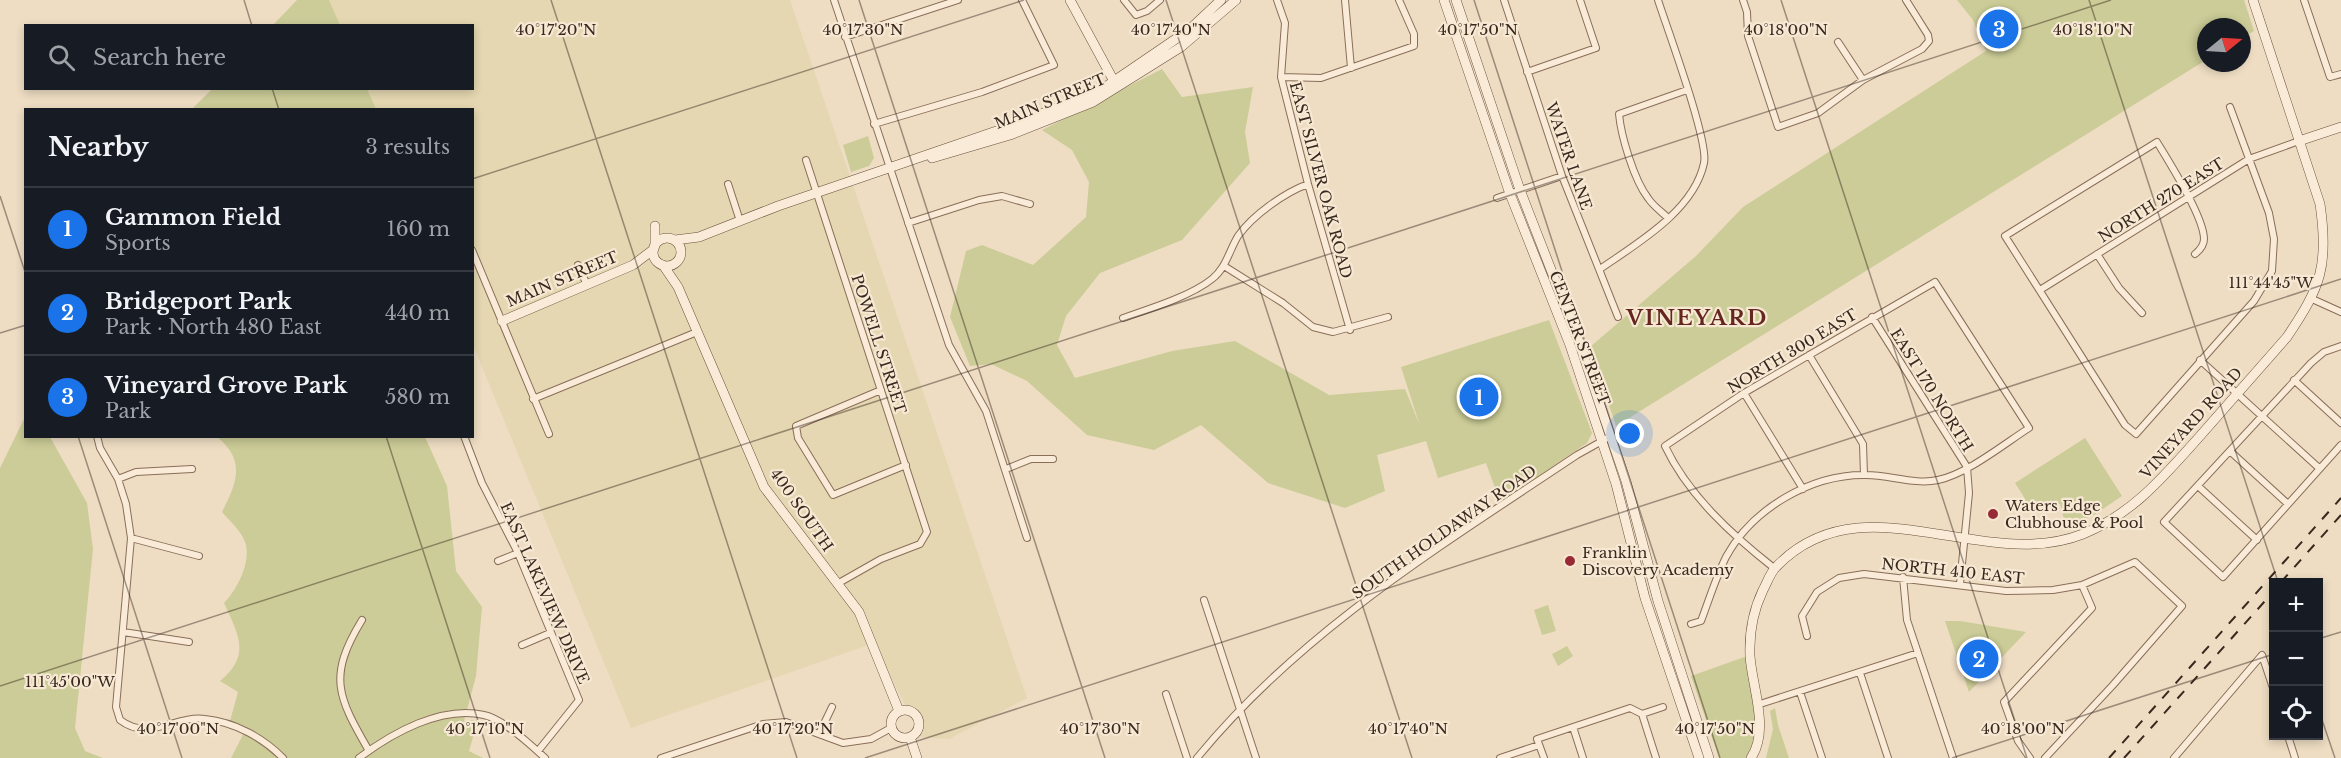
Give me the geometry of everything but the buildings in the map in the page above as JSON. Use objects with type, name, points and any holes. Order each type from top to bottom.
[{"type":"street","points":[[834,0],[889,170],[950,345],[986,411],[1027,538]]},
{"type":"street","points":[[845,37],[958,0]]},
{"type":"street","points":[[874,124],[990,90],[1054,65],[1022,0]]},
{"type":"street","points":[[1070,0],[1116,85]]},
{"type":"street","points":[[1124,0],[1136,15],[1147,11],[1160,0]]},
{"type":"street","name":"MAIN STREET","points":[[1116,85],[1189,30],[1221,0]]},
{"type":"street","name":"MAIN STREET","points":[[671,239],[699,237],[817,193],[921,159],[1116,85],[1181,47],[1236,0]]},
{"type":"street","name":"EAST SILVER OAK ROAD","points":[[1277,0],[1285,23],[1281,77],[1308,184],[1350,330]]},
{"type":"street","points":[[1345,0],[1351,68]]},
{"type":"street","points":[[1281,77],[1321,78],[1414,46],[1414,34],[1399,0]]},
{"type":"street","name":"CENTER STREET","points":[[1444,0],[1510,194],[1570,345],[1625,519],[1645,598],[1700,758]]},
{"type":"street","name":"CENTER STREET","points":[[1456,0],[1520,190],[1578,339],[1611,436],[1654,588],[1709,758]]},
{"type":"street","name":"WATER LANE","points":[[1504,0],[1562,176],[1618,317]]},
{"type":"street","points":[[1527,72],[1596,48],[1580,0]]},
{"type":"street","points":[[1599,269],[1664,225],[1692,189],[1704,163],[1702,146],[1687,90],[1658,0]]},
{"type":"street","points":[[1743,0],[1748,12],[1748,36],[1778,127],[1818,113],[1863,80],[1922,49],[1929,41],[1928,35],[1906,0]]},
{"type":"street","name":"VINEYARD ROAD","points":[[1751,758],[1759,737],[1750,656],[1751,625],[1759,600],[1774,568],[1798,548],[1823,534],[1852,527],[1887,528],[2024,546],[2058,543],[2108,522],[2131,508],[2159,481],[2287,337],[2322,274],[2325,235],[2320,204],[2253,0]]},
{"type":"street","points":[[2304,0],[2330,77],[2341,74]]},
{"type":"street","points":[[1838,42],[1863,80]]},
{"type":"street","points":[[1668,218],[1648,199],[1638,181],[1620,126],[1619,114],[1687,90]]},
{"type":"street","points":[[2195,254],[2201,250],[2204,238],[2189,197],[2157,141],[2006,236],[2125,425],[2136,434],[2254,301],[2272,271],[2274,238],[2269,213],[2230,107]]},
{"type":"street","points":[[2299,141],[2341,127]]},
{"type":"street","name":"NORTH 270 EAST","points":[[2040,290],[2249,159],[2299,141]]},
{"type":"street","name":"POWELL STREET","points":[[806,160],[927,535],[920,544],[856,571],[837,584]]},
{"type":"street","points":[[1497,198],[1562,176]]},
{"type":"street","points":[[728,184],[740,221]]},
{"type":"street","points":[[1123,318],[1200,287],[1213,279],[1224,266],[1238,237],[1249,223],[1295,189],[1308,184]]},
{"type":"street","points":[[908,223],[979,200],[1002,196],[1030,204]]},
{"type":"street","points":[[656,226],[671,239],[680,248],[679,257],[671,265],[661,264],[654,257],[656,226]]},
{"type":"street","name":"MAIN STREET","points":[[679,257],[699,237]]},
{"type":"street","points":[[654,248],[659,241],[671,239]]},
{"type":"street","name":"MAIN STREET","points":[[502,321],[633,265],[654,248]]},
{"type":"street","points":[[2097,254],[2119,288],[2142,313]]},
{"type":"street","points":[[474,255],[549,434]]},
{"type":"street","name":"400 SOUTH","points":[[678,286],[679,257]]},
{"type":"street","name":"MAIN STREET","points":[[633,265],[661,264]]},
{"type":"street","name":"400 SOUTH","points":[[661,264],[678,286],[764,487],[859,612],[898,711]]},
{"type":"street","points":[[578,265],[587,285]]},
{"type":"street","points":[[1224,266],[1283,303],[1313,327],[1333,332],[1350,330],[1388,317]]},
{"type":"street","name":"NORTH 300 EAST","points":[[1740,538],[1694,493],[1675,468],[1665,446],[1744,393],[1935,282],[2029,428],[1966,467]]},
{"type":"street","points":[[2310,298],[2341,312]]},
{"type":"street","name":"EAST 170 NORTH","points":[[1872,317],[1966,467],[1969,493],[1960,584]]},
{"type":"street","points":[[533,399],[697,332]]},
{"type":"street","points":[[2341,346],[2324,352],[2294,380],[2164,522],[2223,577],[2341,445]]},
{"type":"street","points":[[1809,355],[1863,444],[1864,475]]},
{"type":"street","points":[[2200,360],[2319,468]]},
{"type":"street","points":[[2294,380],[2341,423]]},
{"type":"street","points":[[881,390],[796,426],[798,438],[833,495],[906,465]]},
{"type":"street","points":[[1744,393],[1803,489]]},
{"type":"street","name":"SOUTH HOLDAWAY ROAD","points":[[1197,758],[1240,707],[1269,678],[1381,586],[1601,440],[1611,436]]},
{"type":"street","points":[[98,438],[100,448],[118,479],[126,504],[131,538],[116,707],[118,717],[136,729],[164,728],[204,718],[253,735],[269,744],[283,758]]},
{"type":"street","name":"EAST LAKEVIEW DRIVE","points":[[465,438],[482,483],[518,553],[579,700],[537,751]]},
{"type":"street","points":[[2230,452],[2288,504]]},
{"type":"street","points":[[1006,469],[1031,459],[1053,459]]},
{"type":"street","points":[[1691,624],[1701,621],[1726,557],[1740,538],[1763,513],[1803,489],[1864,475],[1927,482],[1940,480],[1966,467]]},
{"type":"street","points":[[118,479],[135,472],[192,469]]},
{"type":"street","points":[[2198,486],[2257,540]]},
{"type":"street","points":[[1625,519],[1630,521],[1638,551],[1645,555]]},
{"type":"street","points":[[131,538],[199,556]]},
{"type":"street","points":[[1740,538],[1774,568]]},
{"type":"street","points":[[498,561],[518,553]]},
{"type":"street","name":"NORTH 410 EAST","points":[[1806,636],[1802,615],[1817,592],[1839,578],[1864,574],[2006,591],[2054,590],[2082,585],[2135,562],[2182,606],[2045,758]]},
{"type":"street","points":[[1903,577],[1907,620],[1953,758]]},
{"type":"street","points":[[2030,758],[2018,741],[2004,702],[2092,608],[2082,585]]},
{"type":"street","points":[[1645,598],[1654,588]]},
{"type":"street","points":[[1204,600],[1256,758]]},
{"type":"street","points":[[362,620],[348,644],[340,676],[344,708],[369,750]]},
{"type":"street","points":[[123,632],[189,642]]},
{"type":"street","points":[[522,645],[550,633]]},
{"type":"street","points":[[1757,705],[1918,653]]},
{"type":"street","points":[[2178,757],[2262,655],[2272,686]]},
{"type":"street","points":[[1860,672],[1888,758]]},
{"type":"street","points":[[1800,692],[1822,758]]},
{"type":"street","points":[[1166,694],[1187,758]]},
{"type":"street","points":[[819,734],[832,707]]},
{"type":"street","points":[[1642,714],[1663,707]]},
{"type":"street","points":[[1500,758],[1573,727],[1628,709],[1638,710],[1642,714],[1656,758]]},
{"type":"street","points":[[907,710],[918,718],[919,727],[910,737],[896,736],[891,728],[891,720],[898,711],[907,710]]},
{"type":"street","points":[[359,758],[400,732],[435,719],[465,713],[487,715],[545,758]]},
{"type":"street","points":[[661,758],[763,724],[786,722],[843,743],[871,739],[891,728]]},
{"type":"street","points":[[1573,727],[1583,758]]},
{"type":"street","points":[[910,737],[917,758]]},
{"type":"street","points":[[2290,740],[2295,758]]},
{"type":"street","points":[[1538,742],[1544,758]]},
{"type":"shaded area","points":[[329,0],[790,0],[1027,698],[949,739],[921,737],[874,643],[631,728],[474,347],[474,108],[375,108],[366,90],[474,90],[474,24],[340,24]]},
{"type":"green space","points":[[297,0],[329,0],[340,24],[274,24]]},
{"type":"green space","points":[[1957,0],[2244,0],[2250,18],[2197,18],[2197,66],[1616,426],[1590,347],[1696,256],[1743,207],[1986,51],[1973,20]]},
{"type":"green space","points":[[1162,69],[1182,97],[1253,87],[1245,132],[1250,163],[1182,240],[1100,273],[1066,316],[1057,345],[1075,378],[1172,351],[1235,341],[1329,395],[1405,389],[1420,426],[1401,367],[1549,320],[1592,433],[1587,443],[1500,502],[1486,463],[1438,478],[1426,441],[1377,455],[1385,491],[1345,508],[1268,483],[1201,425],[1154,450],[1087,435],[1027,381],[991,364],[970,366],[950,317],[966,251],[982,245],[1033,265],[1086,217],[1089,182],[1072,150],[1042,130]]},
{"type":"green space","points":[[211,90],[367,90],[376,108],[193,108]]},
{"type":"green space","points":[[868,136],[874,158],[869,166],[851,172],[843,145]]},
{"type":"green space","points":[[24,419],[24,438],[51,438],[87,503],[93,549],[75,728],[85,751],[103,758],[0,758],[0,468]]},
{"type":"green space","points":[[218,438],[425,438],[447,486],[456,571],[482,607],[476,676],[464,721],[478,720],[469,751],[483,758],[231,758],[247,727],[230,721],[238,692],[220,681],[230,672],[239,654],[238,635],[224,603],[234,591],[242,575],[247,550],[241,534],[222,512],[232,491],[236,472],[232,454]]},
{"type":"green space","points":[[2085,438],[2122,496],[2094,515],[2066,527],[2060,504],[2026,506],[2024,497],[2015,483]]},
{"type":"green space","points":[[1548,605],[1556,631],[1542,635],[1534,610]]},
{"type":"green space","points":[[1945,621],[1960,621],[2026,632],[1969,692]]},
{"type":"green space","points":[[1567,646],[1573,656],[1558,666],[1552,654]]},
{"type":"green space","points":[[1750,655],[1759,722],[1751,758],[1719,758],[1691,676]]},
{"type":"green space","points":[[1775,708],[1789,758],[1766,758],[1773,729],[1770,711]]},
{"type":"railway","points":[[2109,758],[2341,498]]},
{"type":"railway","points":[[2285,578],[2341,515]]},
{"type":"railway","points":[[2124,758],[2269,597]]},
{"type":"place","name":"Vineyard Grove Park","points":[[1999,29]]},
{"type":"place","name":"Gammon Field","points":[[1479,397]]},
{"type":"place","name":"Waters Edge Clubhouse & Pool","points":[[1993,514]]},
{"type":"place","name":"Franklin Discovery Academy","points":[[1570,561]]},
{"type":"place","name":"Bridgeport Park","points":[[1979,659]]},
{"type":"district","name":"VINEYARD","points":[[1697,318]]}]
